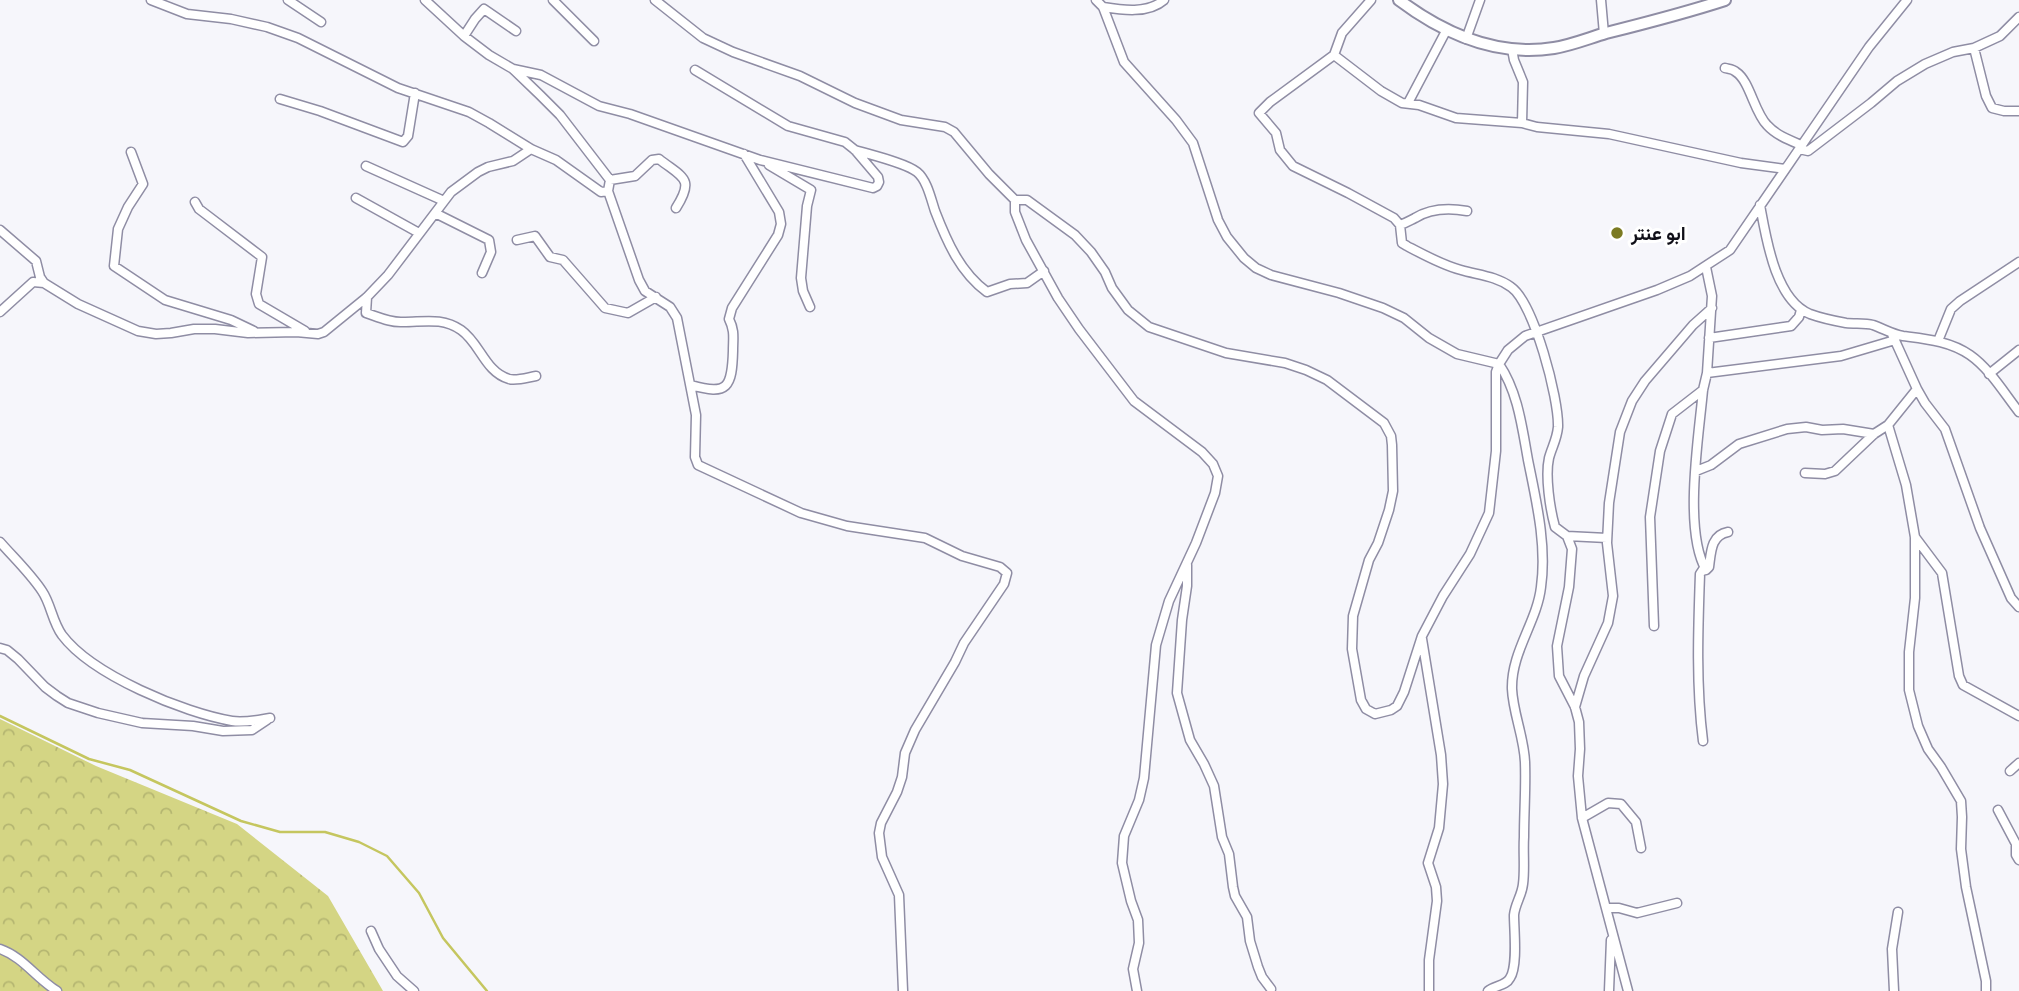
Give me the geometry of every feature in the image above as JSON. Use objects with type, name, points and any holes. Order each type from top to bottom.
[{"type":"street","points":[[151,0],[187,14],[231,19],[283,32],[317,46],[398,88],[468,112],[531,149],[556,160],[601,192],[608,191]]},
{"type":"street","points":[[288,0],[321,22]]},
{"type":"street","points":[[425,0],[464,36],[513,69],[560,115],[610,180],[608,191],[639,281],[645,291],[670,307],[677,318],[696,415],[695,457],[698,465],[801,513],[846,526],[925,538],[962,556],[1000,566],[1007,573],[1004,584],[964,643],[915,730],[905,753],[897,792],[881,823],[879,832],[882,857],[899,895],[903,991]]},
{"type":"street","points":[[553,0],[594,41]]},
{"type":"street","points":[[655,0],[703,38],[733,52],[800,76],[855,103],[901,120],[945,127],[954,132],[1015,201],[1015,212],[1021,228],[1058,298],[1134,401],[1202,452],[1213,464],[1218,476],[1215,494],[1169,601],[1156,645],[1144,779],[1139,800],[1124,836],[1122,863],[1139,931],[1133,969],[1137,991]]},
{"type":"street","points":[[1096,0],[1103,7],[1124,62],[1193,143],[1218,220],[1227,237],[1244,258],[1271,275],[1383,308],[1404,318],[1429,338],[1457,354],[1499,364],[1508,378],[1518,406],[1537,503],[1542,551],[1541,587],[1533,618],[1515,662],[1512,690],[1525,758],[1526,797],[1523,886],[1514,911],[1513,972],[1506,987],[1494,986],[1488,991]]},
{"type":"street","points":[[1103,7],[1140,10],[1164,0]]},
{"type":"street","points":[[1371,0],[1342,33],[1334,55],[1259,113],[1276,133],[1280,150],[1293,166],[1394,218],[1399,225],[1401,240],[1406,246],[1457,269],[1490,277],[1513,288],[1522,299],[1536,331],[1545,355],[1557,407],[1558,430],[1549,457],[1547,474],[1553,521],[1555,527],[1567,536],[1572,549],[1572,566],[1557,646],[1559,676],[1575,707],[1579,722],[1578,776],[1582,818],[1628,991]]},
{"type":"street","points":[[1399,0],[1446,31],[1466,39],[1512,49],[1553,48],[1725,0]]},
{"type":"street","points":[[1466,39],[1480,0]]},
{"type":"street","points":[[1601,0],[1604,34]]},
{"type":"street","points":[[1015,201],[1027,200],[1075,235],[1105,272],[1112,288],[1128,310],[1149,327],[1226,354],[1286,363],[1306,370],[1327,380],[1384,423],[1391,436],[1393,491],[1353,616],[1352,649],[1361,701],[1366,709],[1375,714],[1384,713],[1397,706],[1422,636],[1470,554],[1489,513],[1495,462],[1495,388],[1499,364],[1508,350],[1536,331],[1690,276],[1730,250],[1869,47],[1907,0]]},
{"type":"street","points":[[464,36],[484,9],[516,31]]},
{"type":"street","points":[[1725,68],[1737,72],[1766,125],[1778,135],[1808,150],[1897,81],[1925,64],[1953,52],[1974,48],[2000,36],[2017,23]]},
{"type":"street","points":[[1408,103],[1446,31]]},
{"type":"street","points":[[1974,48],[1986,96],[1992,108],[2019,111]]},
{"type":"street","points":[[1512,49],[1524,85],[1522,123]]},
{"type":"street","points":[[1334,55],[1400,102],[1424,106],[1456,118],[1609,134],[1741,163],[1785,169]]},
{"type":"street","points":[[513,69],[541,75],[599,106],[630,114],[760,160],[869,187],[877,186],[878,177],[855,150],[839,139],[788,126],[695,70]]},
{"type":"street","points":[[280,99],[403,142],[408,136],[415,93]]},
{"type":"street","points":[[0,230],[36,261],[44,283],[78,304],[138,331],[156,334],[194,329],[310,334],[324,332],[367,298],[388,275],[451,192],[478,172],[513,161],[531,149]]},
{"type":"street","points":[[855,150],[920,174],[957,258],[974,283],[987,292],[1010,284],[1027,283],[1044,271]]},
{"type":"street","points":[[131,152],[143,184],[118,229],[114,266],[165,300],[232,320],[257,332]]},
{"type":"street","points":[[691,385],[714,391],[724,387],[731,378],[734,329],[729,319],[732,308],[778,235],[779,212],[744,154]]},
{"type":"street","points":[[610,180],[635,176],[655,158],[659,159],[685,182],[685,194],[676,208]]},
{"type":"street","points":[[760,160],[811,190],[805,217],[801,278],[810,307]]},
{"type":"street","points":[[366,166],[444,201]]},
{"type":"street","points":[[356,198],[419,233]]},
{"type":"street","points":[[195,202],[199,209],[261,257],[256,294],[259,304],[310,334]]},
{"type":"street","points":[[1760,205],[1770,253],[1779,278],[1789,297],[1801,310],[1830,319],[1872,325],[1893,337],[1938,341],[1957,348],[1970,355],[1989,374],[2019,412]]},
{"type":"street","points":[[1399,225],[1434,210],[1467,211]]},
{"type":"street","points":[[435,213],[489,240],[491,252],[482,273]]},
{"type":"street","points":[[517,240],[535,236],[550,257],[563,260],[605,308],[628,313],[656,297]]},
{"type":"street","points":[[1938,341],[1951,309],[2019,262]]},
{"type":"street","points":[[1704,568],[1699,554],[1693,508],[1712,308],[1706,267]]},
{"type":"street","points":[[0,312],[33,282],[44,283]]},
{"type":"street","points":[[367,298],[366,313],[400,323],[441,320],[461,330],[476,346],[490,368],[510,380],[536,376]]},
{"type":"street","points":[[1575,707],[1584,676],[1608,623],[1612,596],[1607,538],[1609,503],[1620,432],[1632,401],[1645,381],[1693,325],[1712,308]]},
{"type":"street","points":[[1709,338],[1791,326],[1801,310]]},
{"type":"street","points":[[1707,373],[1841,356],[1893,337]]},
{"type":"street","points":[[1893,337],[1925,403],[1945,429],[1980,528],[2011,598],[2019,607]]},
{"type":"street","points":[[1989,374],[2019,350]]},
{"type":"street","points":[[1805,473],[1825,474],[1835,471],[1874,434],[1888,425],[1917,388]]},
{"type":"street","points":[[1654,626],[1650,517],[1660,451],[1672,414],[1703,390]]},
{"type":"street","points":[[1888,425],[1906,485],[1915,537],[1915,598],[1909,652],[1909,690],[1918,726],[1928,749],[1961,801],[1961,849],[1986,991]]},
{"type":"street","points":[[1696,471],[1711,465],[1739,444],[1787,429],[1843,429],[1874,434]]},
{"type":"street","points":[[1703,741],[1699,711],[1700,574],[1704,568],[1709,567],[1715,540],[1719,535],[1728,532]]},
{"type":"street","points":[[1567,536],[1607,538]]},
{"type":"street","points":[[1915,537],[1942,573],[1959,676],[1963,685],[2019,716]]},
{"type":"street","points":[[0,542],[42,590],[62,635],[111,674],[142,691],[206,715],[234,721],[270,718],[252,730],[236,732],[142,723],[97,713],[68,703],[57,696],[13,654],[0,648]]},
{"type":"street","points":[[1187,562],[1177,692],[1190,740],[1214,786],[1222,837],[1229,854],[1233,887],[1247,916],[1250,941],[1262,977],[1271,989]]},
{"type":"street","points":[[1422,636],[1440,744],[1443,784],[1439,828],[1428,863],[1436,887],[1437,901],[1429,960],[1429,991]]},
{"type":"street","points":[[2010,771],[2019,763]]},
{"type":"street","points":[[1582,818],[1608,803],[1621,804],[1636,822],[1641,848]]},
{"type":"street","points":[[1998,810],[2016,844],[2019,860]]},
{"type":"street","points":[[1606,908],[1637,913],[1677,903]]},
{"type":"street","points":[[1894,991],[1892,949],[1898,912]]},
{"type":"street","points":[[371,931],[397,976],[414,991]]},
{"type":"street","points":[[1609,991],[1612,934]]},
{"type":"street","points":[[0,949],[17,957],[57,991]]},
{"type":"green space","points":[[0,719],[96,766],[237,824],[328,896],[383,991],[0,991]]},
{"type":"waterway","points":[[0,716],[89,759],[130,770],[241,821],[280,832],[325,832],[359,842],[387,856],[419,893],[443,938],[487,991]]},
{"type":"place","name":"ابو عنتر","points":[[1617,233]]}]
